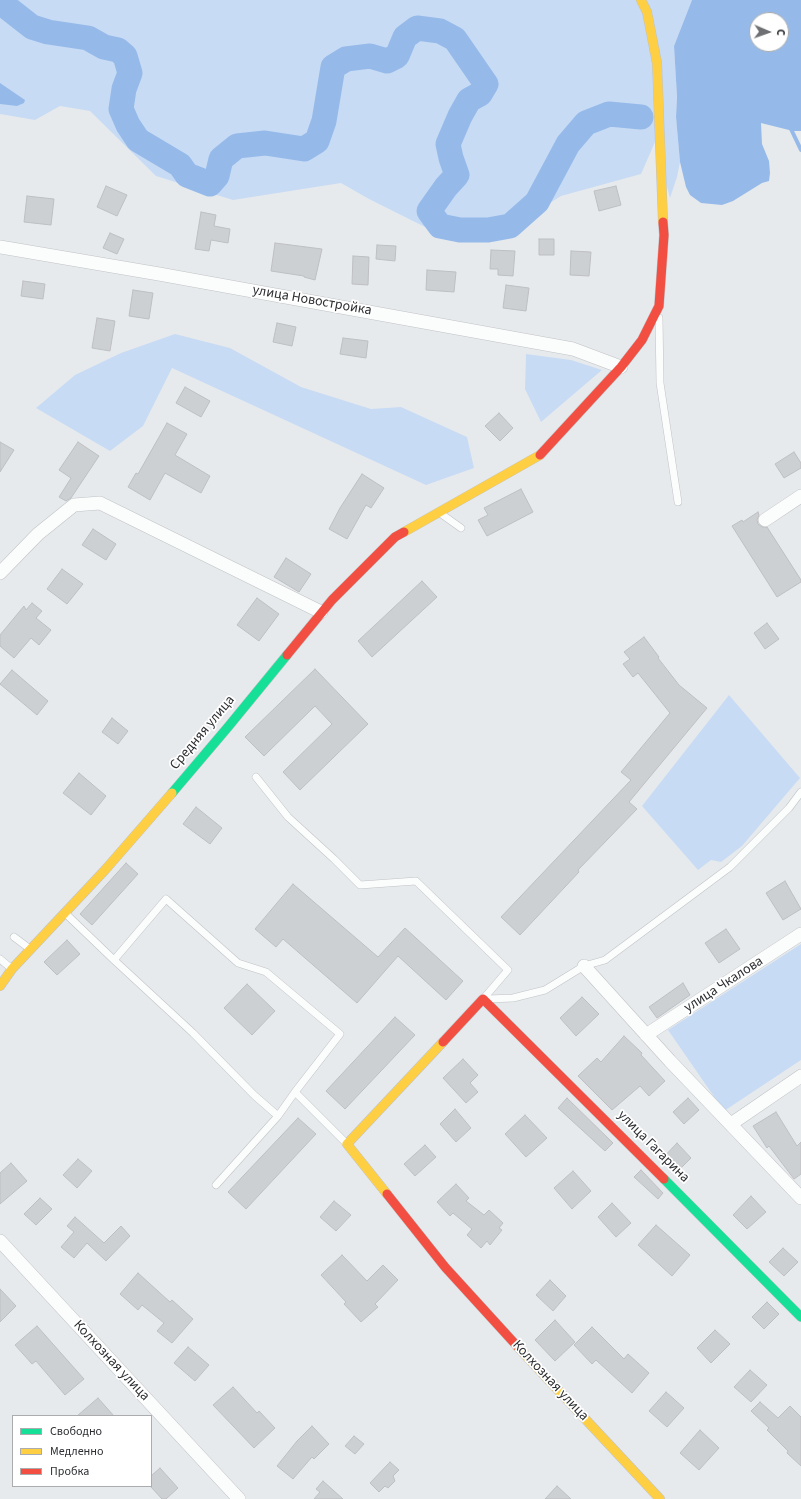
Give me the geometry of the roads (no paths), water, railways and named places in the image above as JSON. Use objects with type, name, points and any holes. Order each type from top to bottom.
[{"type":"street","points":[[642,0],[647,12],[657,63],[664,234],[659,306]]},
{"type":"street","name":"улица Новостройка","points":[[0,247],[573,348],[621,367]]},
{"type":"street","name":"Средняя улица","points":[[0,986],[12,969],[105,870],[223,733],[321,612],[395,538],[438,512],[541,455],[621,367],[642,340],[659,306]]},
{"type":"street","points":[[765,520],[801,496]]},
{"type":"street","points":[[0,573],[38,534],[74,505],[100,503],[321,612]]},
{"type":"street","name":"улица Чкалова","points":[[646,1035],[801,934]]},
{"type":"street","points":[[584,966],[646,1035],[801,1198]]},
{"type":"street","points":[[347,1144],[484,999]]},
{"type":"street","name":"улица Гагарина","points":[[484,999],[801,1317]]},
{"type":"street","points":[[731,1124],[801,1076]]},
{"type":"street","name":"Колхозная улица","points":[[347,1144],[445,1267],[660,1499]]},
{"type":"street","name":"Колхозная улица","points":[[0,1241],[239,1499]]},
{"type":"lane","points":[[659,306],[660,383],[678,502]]},
{"type":"lane","points":[[438,512],[461,528]]},
{"type":"lane","points":[[256,777],[288,817],[360,885],[416,881],[508,970],[484,999]]},
{"type":"lane","points":[[484,999],[513,998],[545,990],[584,966],[604,960],[730,867],[789,808],[801,792]]},
{"type":"lane","points":[[114,960],[166,899],[238,962],[266,972],[340,1034],[278,1116],[216,1185]]},
{"type":"lane","points":[[64,913],[193,1033],[254,1095],[278,1116]]},
{"type":"lane","points":[[14,937],[30,950]]},
{"type":"lane","points":[[0,959],[12,969]]},
{"type":"lane","points":[[295,1092],[347,1144]]},
{"type":"water","points":[[692,0],[801,0],[801,131],[793,131],[761,123],[762,144],[769,161],[769,181],[762,183],[733,201],[722,205],[701,203],[690,195],[686,187],[680,162],[676,117],[677,97],[674,46]]},
{"type":"water","points":[[0,83],[25,100],[24,103],[17,106],[0,104]]},
{"type":"waterway","points":[[0,2],[32,27],[48,32],[88,38],[104,47],[118,50],[125,56],[130,73],[124,89],[121,109],[128,125],[138,140],[180,165],[187,175],[210,184],[217,176],[221,159],[237,146],[265,143],[304,149],[317,141],[324,121],[333,67],[346,59],[370,56],[387,61],[397,56],[405,37],[417,28],[440,31],[455,39],[486,84],[480,94],[469,100],[460,116],[448,144],[457,175],[446,187],[429,211],[440,226],[460,230],[488,230],[510,226],[537,202],[568,144],[586,123],[609,114],[641,117]]},
{"type":"waterway","points":[[790,127],[801,150]]}]
